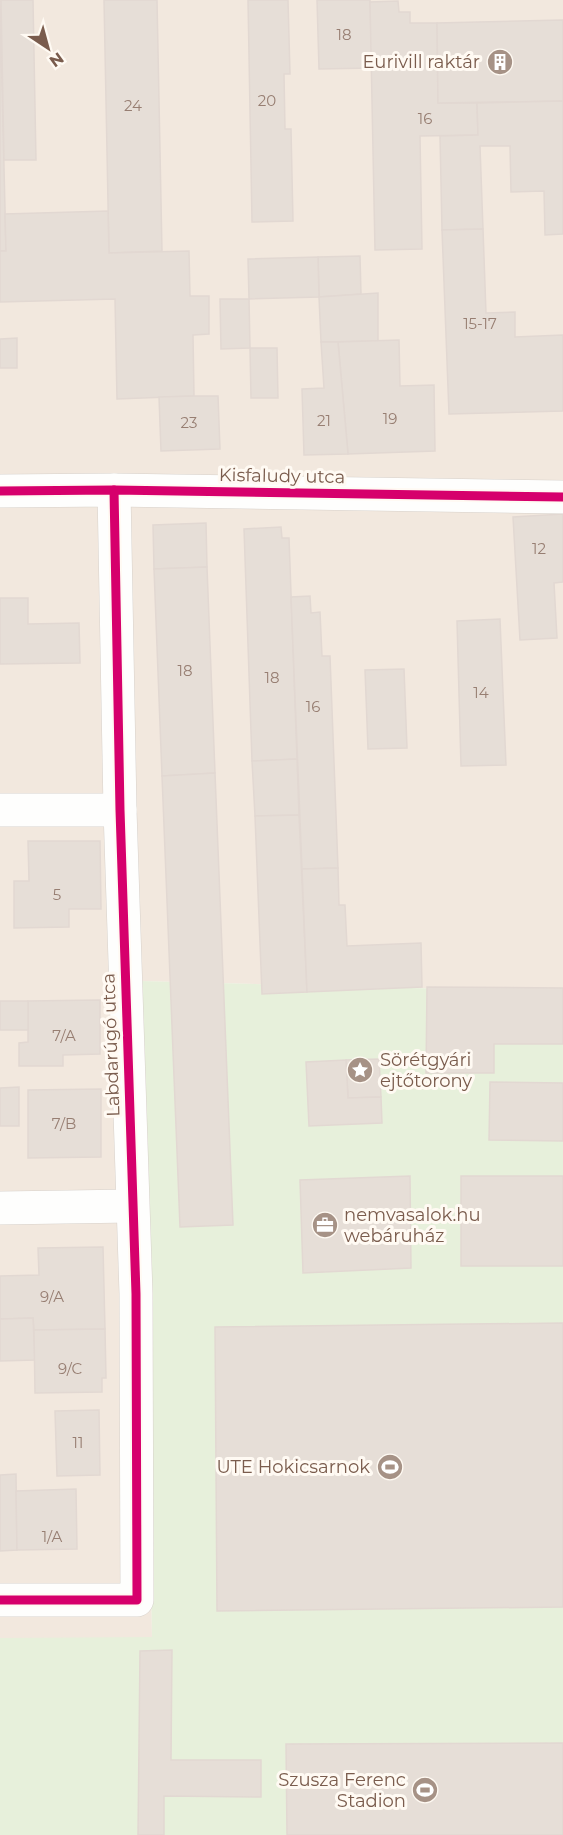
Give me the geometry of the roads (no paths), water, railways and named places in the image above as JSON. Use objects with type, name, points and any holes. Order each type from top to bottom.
[{"type":"street","name":"Kisfaludy utca","points":[[0,491],[114,490],[563,496]]},
{"type":"street","name":"Labdarúgó utca","points":[[0,1600],[137,1600],[136,1302],[120,810],[114,490]]},
{"type":"street","points":[[0,810],[120,810]]},
{"type":"street","points":[[0,1208],[132,1206]]},
{"type":"place","name":"Eurivill raktár","points":[[500,62]]},
{"type":"place","name":"Sörétgyári ejtőtorony","points":[[360,1070]]},
{"type":"place","name":"nemvasalok.hu webáruház","points":[[325,1225]]},
{"type":"place","name":"UTE Hokicsarnok","points":[[390,1467]]},
{"type":"place","name":"Szusza Ferenc Stadion","points":[[425,1790]]}]
